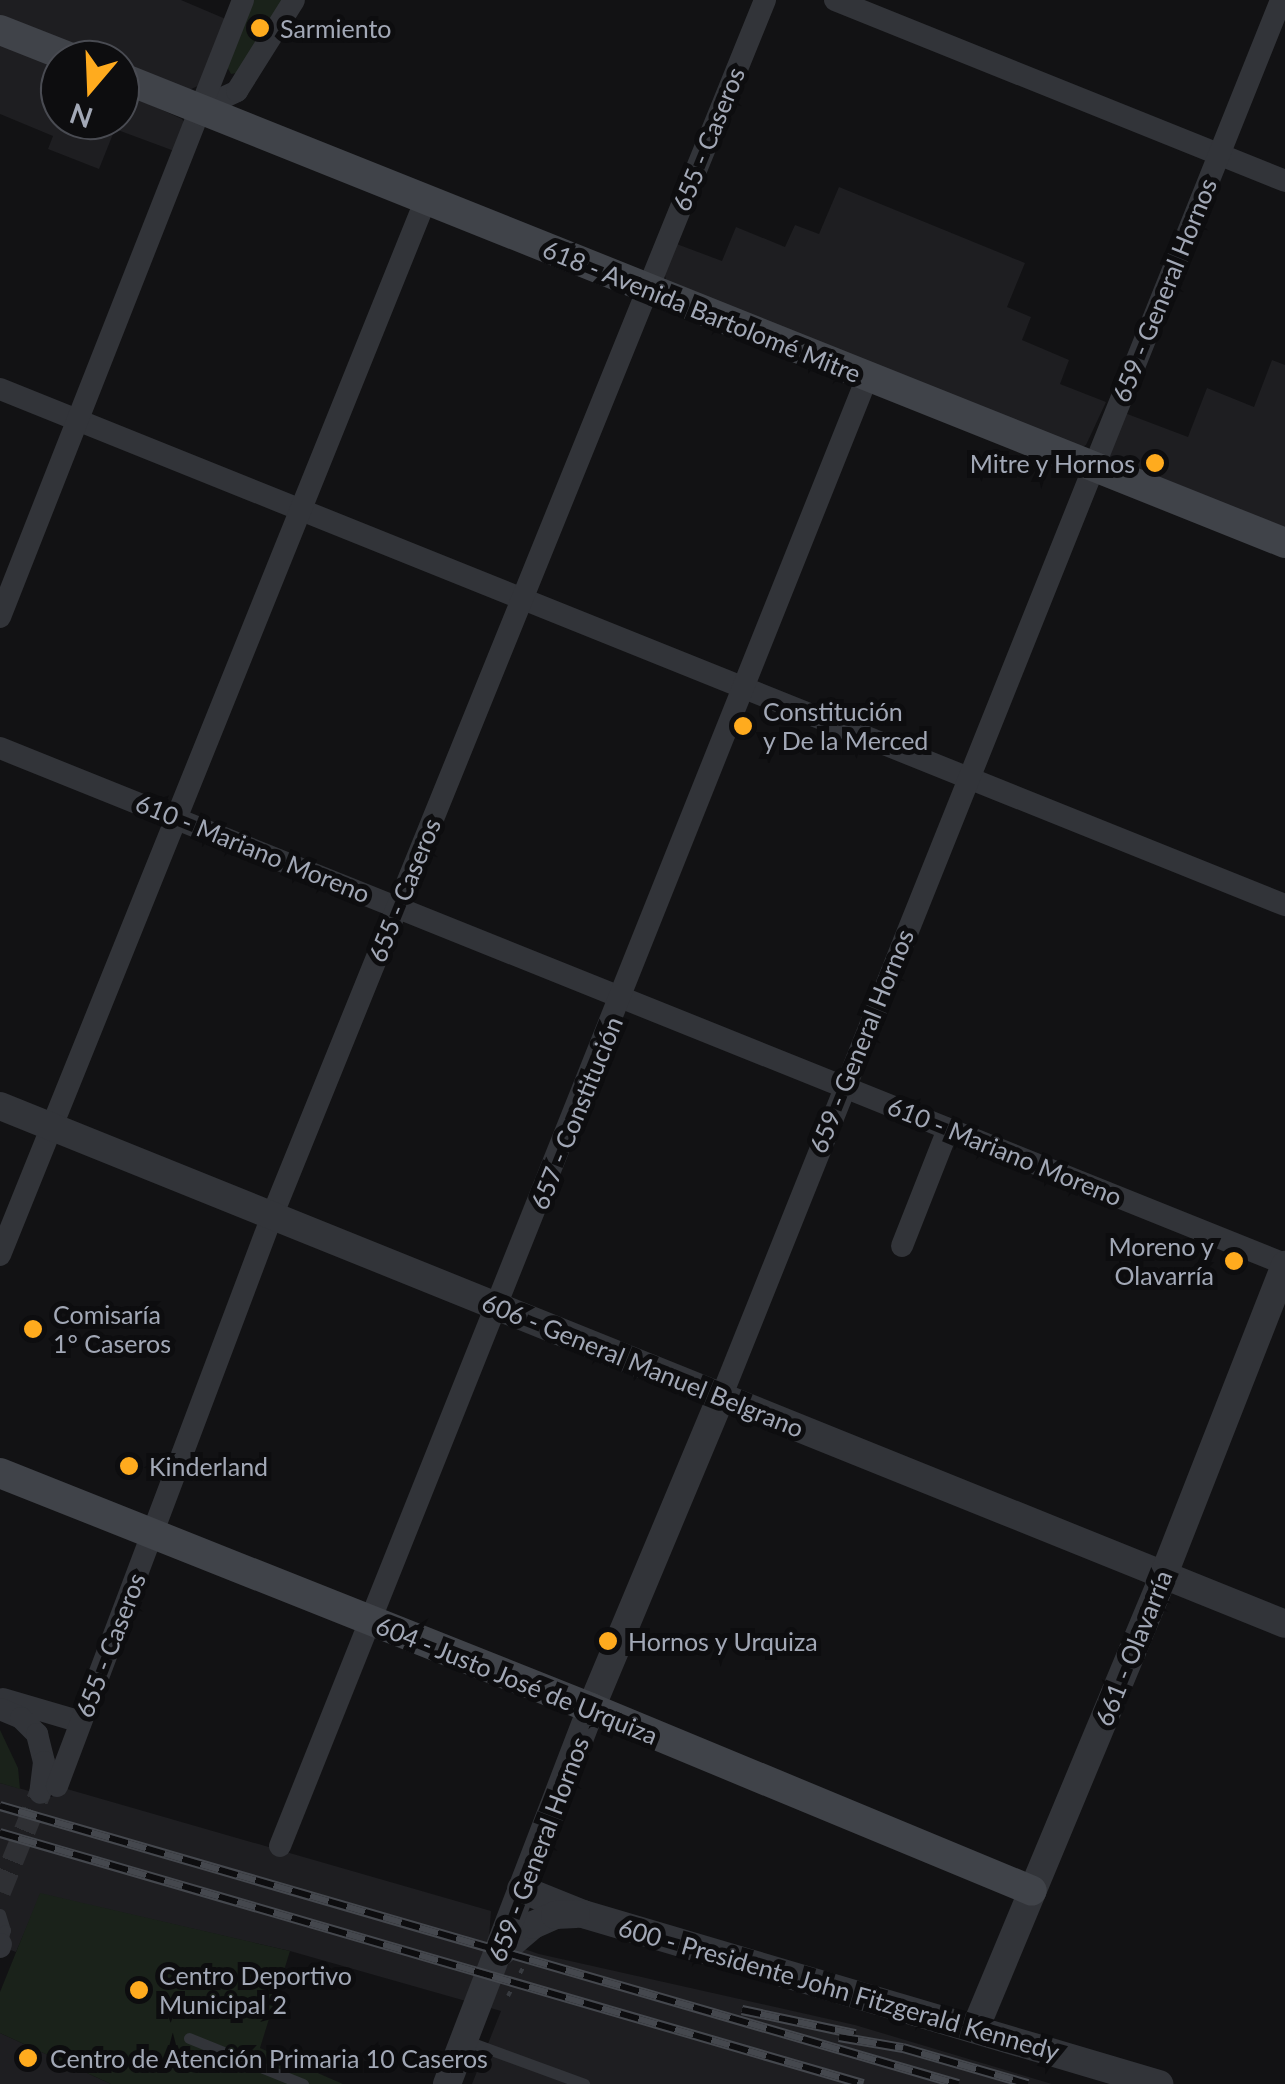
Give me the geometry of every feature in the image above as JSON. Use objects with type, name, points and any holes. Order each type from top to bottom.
[{"type":"main road","points":[[0,30],[40,46]]},
{"type":"main road","name":"618 - Avenida Bartolomé Mitre","points":[[140,85],[1285,542]]},
{"type":"main road","name":"604 - Justo José de Urquiza","points":[[0,1473],[591,1708],[1032,1891]]},
{"type":"street","points":[[0,617],[242,0]]},
{"type":"street","points":[[201,108],[237,91],[294,0]]},
{"type":"street","name":"655 - Caseros","points":[[0,1709],[20,1718],[37,1734],[49,1789],[81,1722],[272,1216],[520,596],[765,0]]},
{"type":"street","points":[[835,0],[1285,181]]},
{"type":"street","name":"659 - General Hornos","points":[[446,2084],[500,1953],[591,1708],[722,1395],[843,1084],[1281,0]]},
{"type":"street","points":[[0,1256],[426,199]]},
{"type":"street","name":"657 - Constitución","points":[[280,1846],[868,378]]},
{"type":"street","points":[[0,389],[1285,905]]},
{"type":"street","name":"610 - Mariano Moreno","points":[[0,748],[1285,1265]]},
{"type":"street","name":"606 - General Manuel Belgrano","points":[[0,1106],[1285,1624]]},
{"type":"street","points":[[902,1246],[948,1129]]},
{"type":"street","name":"661 - Olavarría","points":[[975,2029],[1164,1574],[1285,1265]]},
{"type":"street","points":[[0,1698],[81,1722]]},
{"type":"street","name":"600 - Presidente John Fitzgerald Kennedy","points":[[521,1889],[583,1914],[1159,2084]]},
{"type":"street","points":[[500,1953],[533,1926],[555,1915],[583,1914]]},
{"type":"lane","points":[[0,1914],[5,1930],[1,1946]]},
{"type":"lane","points":[[188,2038],[302,2084]]},
{"type":"lane","points":[[464,2040],[584,2084]]},
{"type":"path","points":[[502,2004],[536,1948]]},
{"type":"shaded area","points":[[0,0],[181,0],[228,20],[200,85],[189,90],[140,71],[140,40],[61,40],[0,16]]},
{"type":"shaded area","points":[[252,0],[284,0],[237,73],[231,74],[227,67]]},
{"type":"shaded area","points":[[0,43],[40,59],[40,131],[0,114]]},
{"type":"shaded area","points":[[140,100],[182,119],[186,125],[177,152],[140,138]]},
{"type":"shaded area","points":[[51,140],[111,140],[99,169],[48,149]]},
{"type":"shaded area","points":[[839,187],[1025,263],[1007,307],[1031,317],[1022,340],[1069,360],[1060,384],[1106,402],[1086,445],[1080,448],[666,280],[664,271],[674,243],[722,261],[736,227],[785,247],[795,225],[819,234]]},
{"type":"shaded area","points":[[1272,360],[1285,365],[1285,531],[1110,459],[1108,446],[1122,412],[1188,437],[1207,388],[1254,407]]},
{"type":"shaded area","points":[[0,1730],[18,1768],[20,1789],[0,1783]]},
{"type":"shaded area","points":[[0,1783],[51,1797],[67,1789],[491,1911],[489,1937],[539,1954],[855,2025],[1052,2084],[472,2084],[501,2011],[290,1951],[41,1894],[16,1952],[0,1946]]},
{"type":"shaded area","name":"Centro Deportivo Municipal 2","points":[[40,1893],[290,1951],[260,2048],[343,2084],[111,2084],[0,2033],[0,1992]]},
{"type":"shaded area","name":"Centro de Atención Primaria 10 Caseros","points":[[0,2033],[111,2084],[0,2084]]},
{"type":"tunnel","points":[[0,1892],[40,1793]]},
{"type":"railway","points":[[0,1806],[958,2084]]},
{"type":"railway","points":[[0,1833],[863,2084]]},
{"type":"railway","points":[[742,2010],[855,2034]]},
{"type":"railway","points":[[839,2037],[903,2048],[1028,2084]]},
{"type":"place","name":"Sarmiento","points":[[260,28]]},
{"type":"place","name":"Mitre y Hornos","points":[[1155,463]]},
{"type":"place","name":"Constitución y De la Merced","points":[[743,726]]},
{"type":"place","name":"Moreno y Olavarría","points":[[1234,1261]]},
{"type":"place","name":"Comisaría 1° Caseros","points":[[33,1329]]},
{"type":"place","name":"Kinderland","points":[[129,1466]]},
{"type":"place","name":"Hornos y Urquiza","points":[[608,1641]]},
{"type":"place","name":"Centro Deportivo Municipal 2","points":[[139,1990]]},
{"type":"place","name":"Centro de Atención Primaria 10 Caseros","points":[[28,2058]]}]
